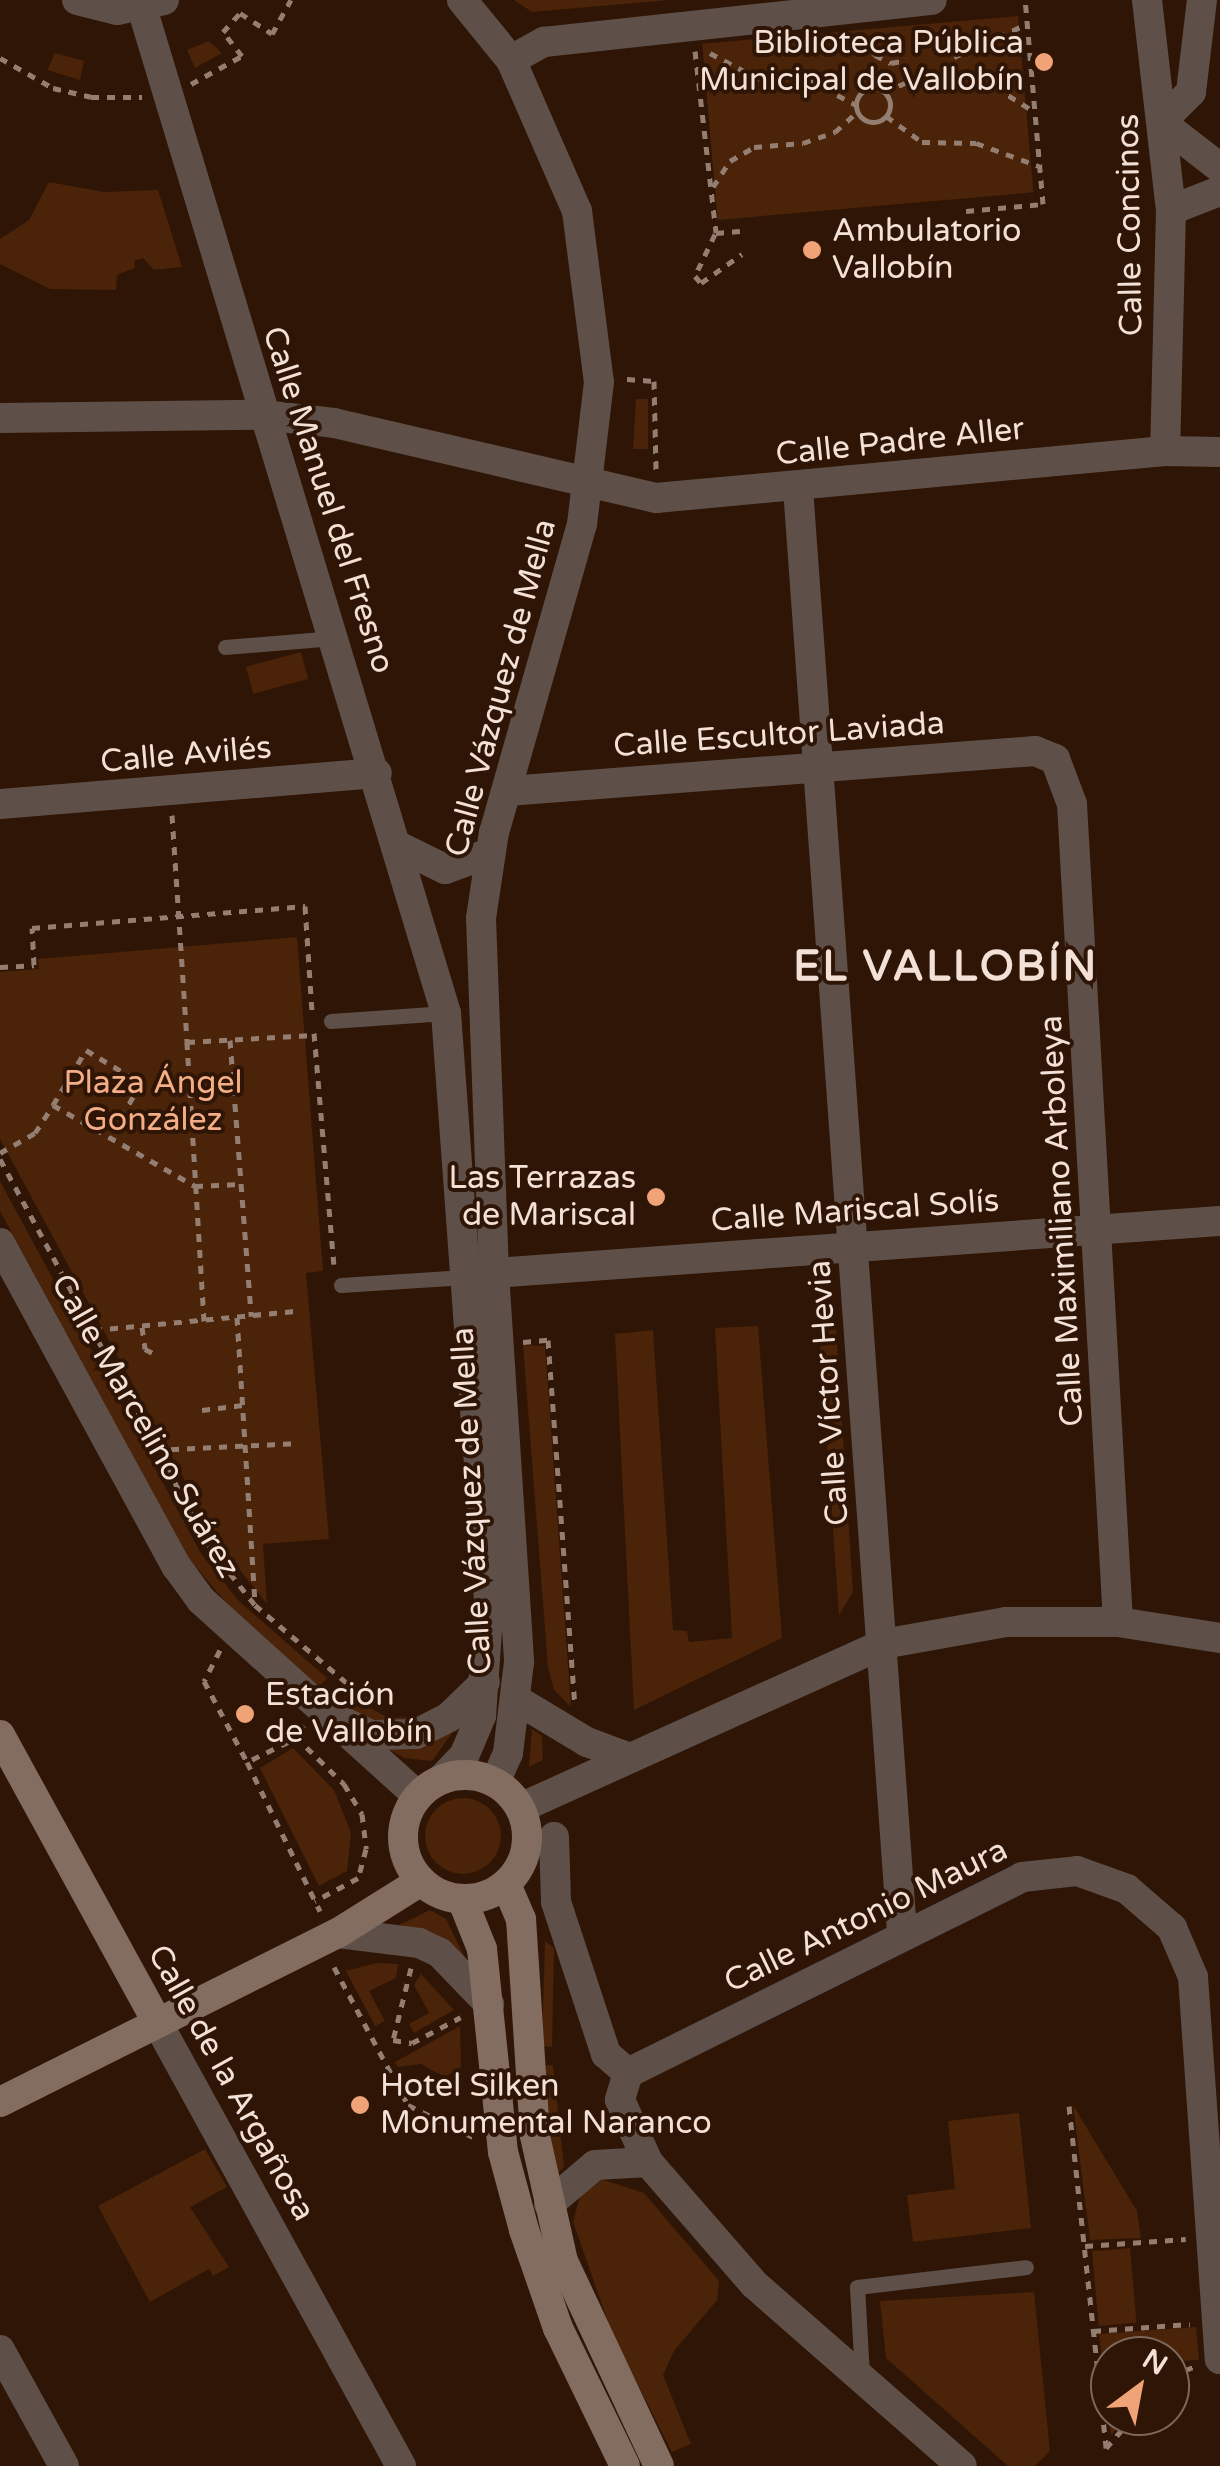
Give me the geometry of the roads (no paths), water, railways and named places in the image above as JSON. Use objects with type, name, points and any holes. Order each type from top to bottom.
[{"type":"main road","name":"Calle de la Argañosa","points":[[1,1737],[158,2022]]},
{"type":"main road","points":[[478,1776],[495,1782],[520,1808],[524,1856],[506,1884],[462,1899],[421,1881],[404,1848],[403,1830],[430,1787],[478,1776]]},
{"type":"main road","points":[[0,2102],[158,2022],[334,1948],[421,1881]]},
{"type":"main road","points":[[506,1884],[521,1919],[526,2060],[549,2204],[586,2322],[659,2466]]},
{"type":"main road","points":[[462,1899],[482,1950],[471,2014],[502,2152],[558,2328],[625,2466]]},
{"type":"street","points":[[76,0],[153,4]]},
{"type":"street","name":"Calle Vázquez de Mella","points":[[430,1787],[474,1736],[486,1682],[490,1602],[479,1275],[480,986],[490,853],[588,483],[599,378],[578,211],[511,60],[462,0]]},
{"type":"street","points":[[511,60],[544,42],[932,0]]},
{"type":"street","name":"Calle Concinos","points":[[1147,0],[1166,122],[1172,210],[1165,451]]},
{"type":"street","points":[[1202,0],[1191,92],[1166,122],[1220,168]]},
{"type":"street","name":"Calle Manuel del Fresno","points":[[153,4],[264,415],[400,847],[446,1014]]},
{"type":"street","points":[[1172,210],[1220,191]]},
{"type":"street","name":"Calle Padre Aller","points":[[0,418],[264,415],[334,423],[656,498],[798,488],[1165,451],[1220,452]]},
{"type":"street","name":"Calle Víctor Hevia","points":[[798,488],[902,1933]]},
{"type":"street","name":"Calle Escultor Laviada","points":[[507,791],[1035,751],[1056,759]]},
{"type":"street","name":"Calle Maximiliano Arboleya","points":[[1056,759],[1072,804],[1100,1230],[1118,1622]]},
{"type":"street","name":"Calle Avilés","points":[[0,804],[377,773]]},
{"type":"street","points":[[400,847],[445,870],[490,853]]},
{"type":"street","name":"Calle Vázquez de Mella","points":[[446,1014],[479,1275],[498,1344],[517,1700],[495,1782]]},
{"type":"street","name":"Calle Mariscal Solís","points":[[479,1275],[1220,1221]]},
{"type":"street","name":"Calle Marcelino Suárez","points":[[0,1243],[177,1567],[230,1632],[317,1708],[430,1787]]},
{"type":"street","points":[[520,1808],[884,1644],[1006,1622],[1118,1622],[1220,1638]]},
{"type":"street","points":[[317,1708],[371,1736],[394,1738],[431,1728],[486,1682]]},
{"type":"street","points":[[517,1700],[586,1742],[630,1758]]},
{"type":"street","points":[[554,1838],[556,1902],[606,2054],[628,2073],[620,2100],[648,2162],[754,2284],[962,2466]]},
{"type":"street","name":"Calle Antonio Maura","points":[[628,2073],[902,1933],[1048,1871],[1110,1880],[1158,1913],[1182,1945],[1196,1990],[1220,2359]]},
{"type":"street","points":[[334,1948],[419,1943],[440,1954],[471,2014]]},
{"type":"street","name":"Calle de la Argañosa","points":[[158,2022],[401,2466]]},
{"type":"street","points":[[549,2204],[595,2165],[648,2162]]},
{"type":"street","points":[[1,2355],[64,2466]]},
{"type":"lane","points":[[225,647],[334,638]]},
{"type":"lane","points":[[331,1021],[446,1014]]},
{"type":"lane","points":[[341,1286],[479,1275]]},
{"type":"lane","points":[[862,2380],[857,2287],[1026,2267]]},
{"type":"place","name":"Biblioteca Pública Municipal de Vallobín","points":[[1044,62]]},
{"type":"place","name":"Ambulatorio Vallobín","points":[[812,250]]},
{"type":"place","name":"Las Terrazas de Mariscal","points":[[656,1197]]},
{"type":"place","name":"Estación de Vallobín","points":[[245,1714]]},
{"type":"place","name":"Hotel Silken Monumental Naranco","points":[[360,2105]]},
{"type":"district","name":"EL VALLOBÍN","points":[[946,967]]},
{"type":"park label","name":"Plaza Ángel González","points":[[153,1102]]}]
